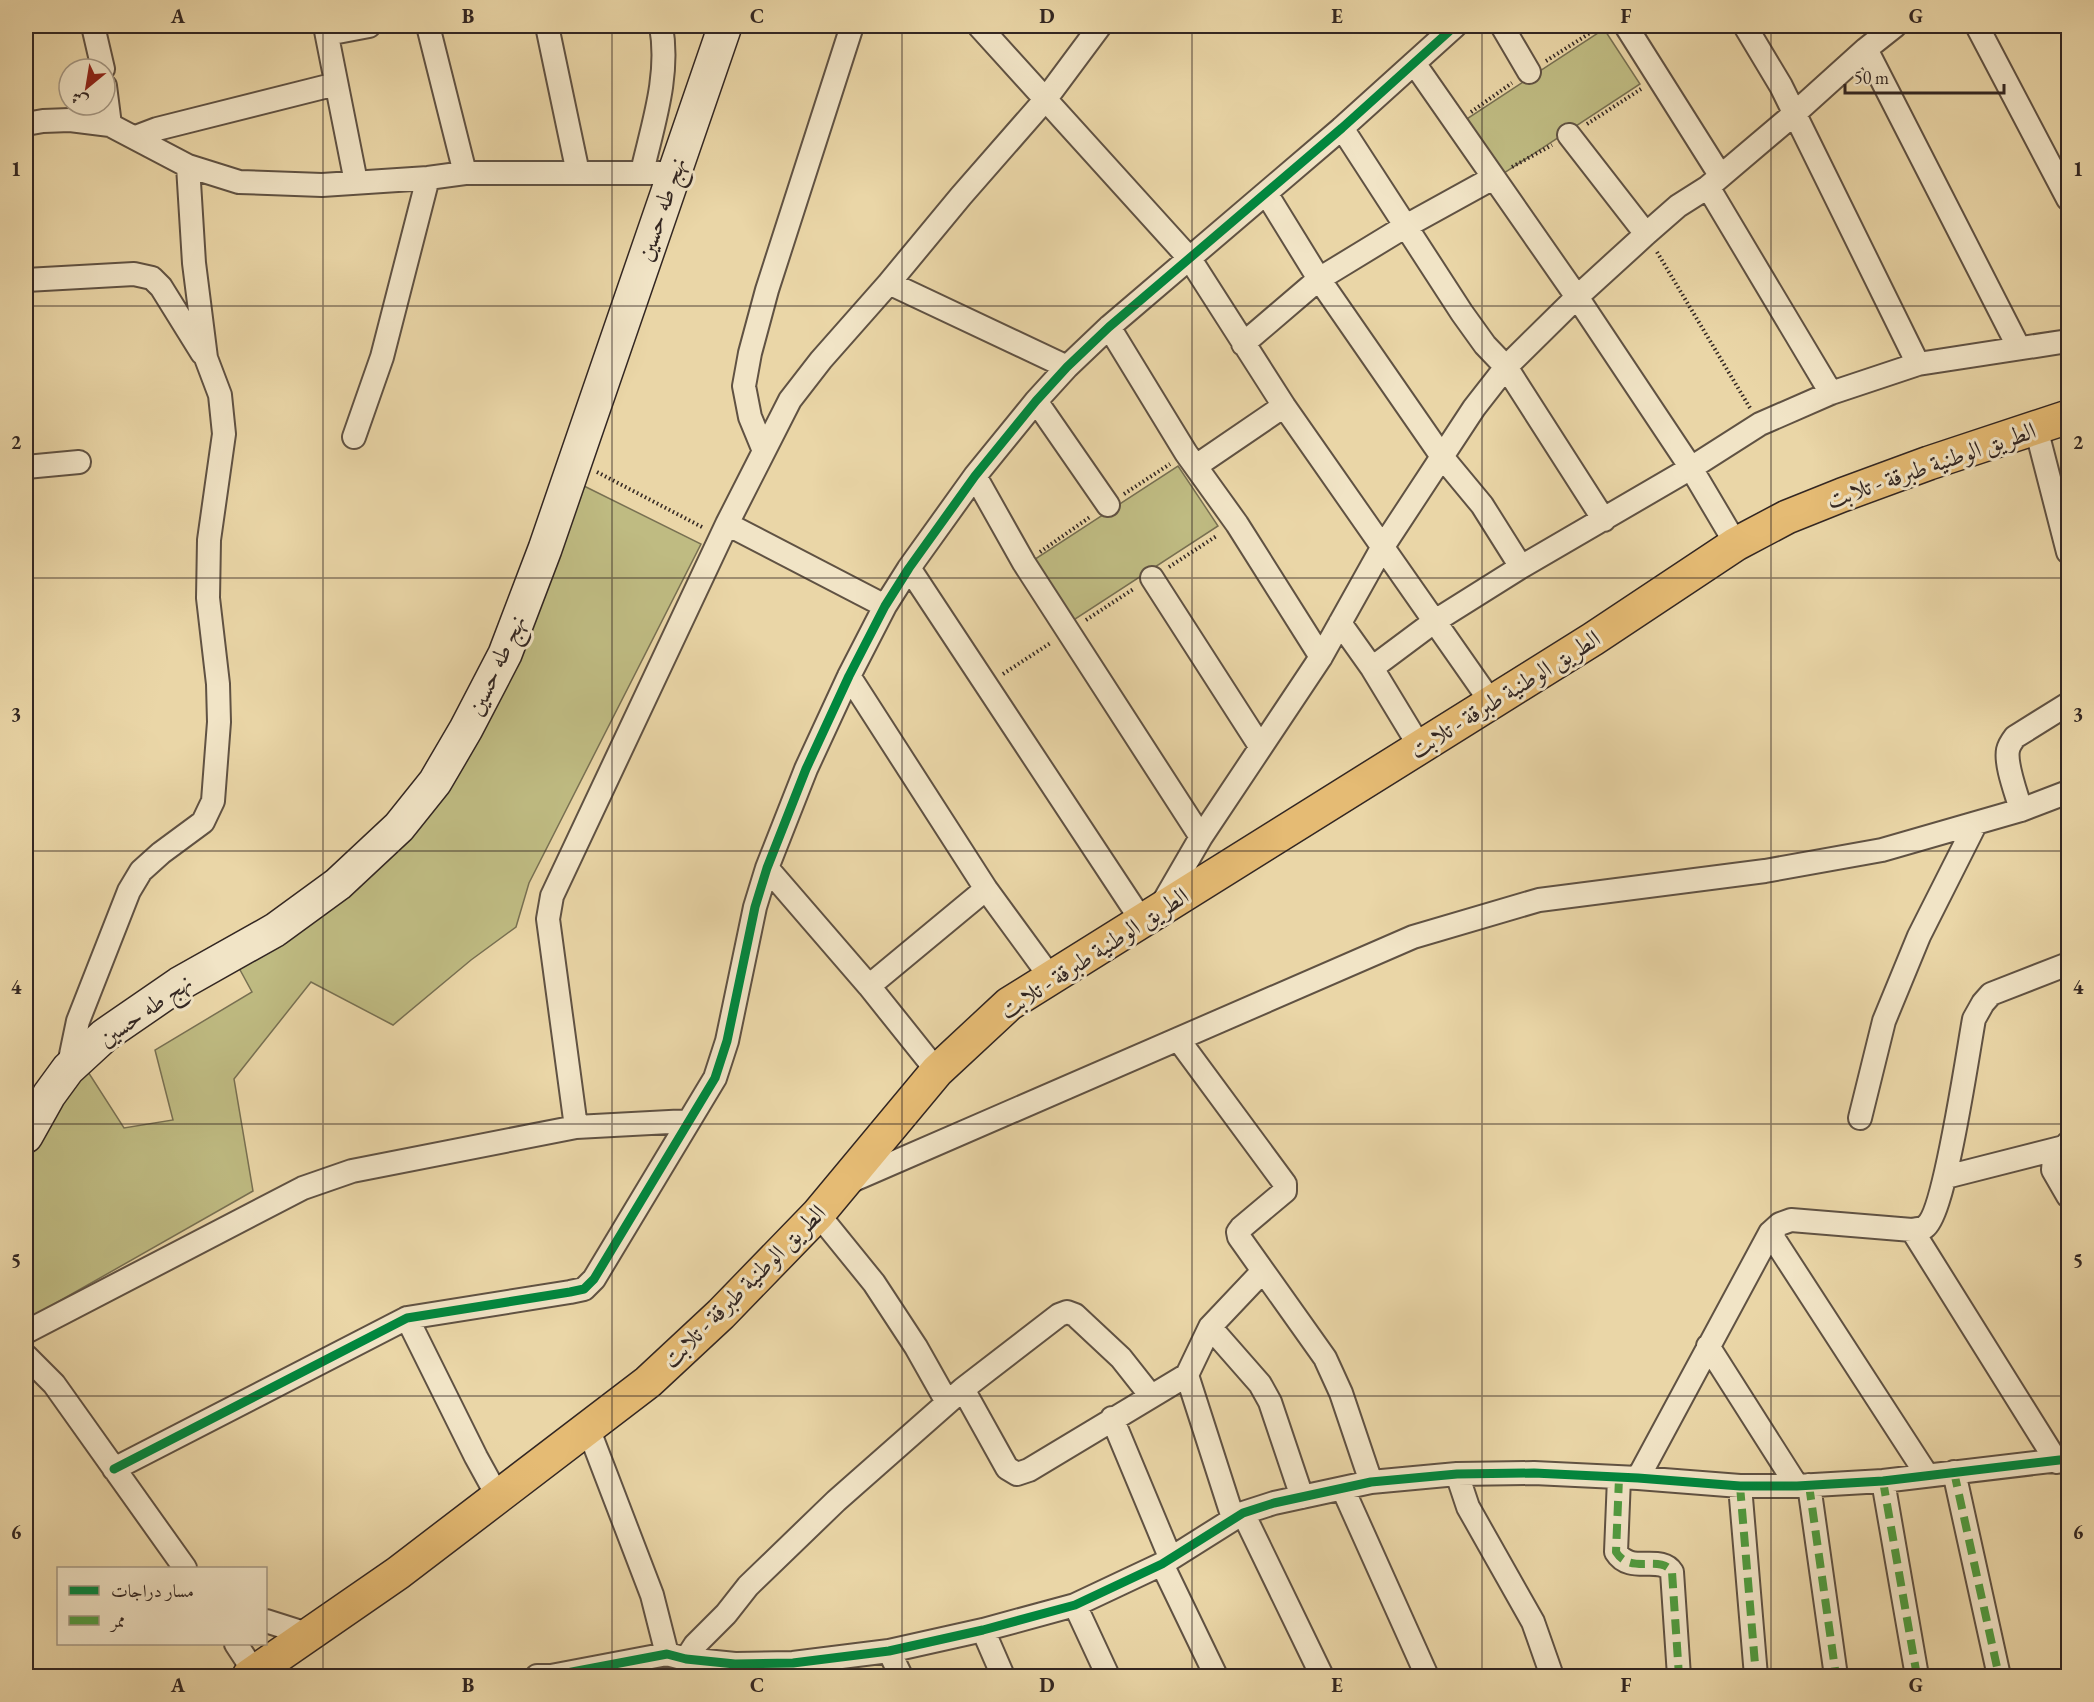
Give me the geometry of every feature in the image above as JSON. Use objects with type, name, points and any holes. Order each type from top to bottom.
[{"type":"main road","name":"نهج طه حسين","points":[[26,1136],[49,1095],[68,1069],[105,1035],[179,984],[275,930],[338,884],[399,827],[435,782],[505,654],[545,549],[574,460],[658,173],[724,26]]},
{"type":"main road","name":"الطريق الوطنية طبرقة - تلابت","points":[[256,1676],[398,1573],[648,1382],[721,1314],[818,1214],[937,1071],[1009,1004],[1593,639],[1736,544],[1787,518],[1842,495],[1929,463],[2068,417]]},
{"type":"street","points":[[93,26],[100,57]]},
{"type":"street","points":[[356,182],[326,30],[369,26]]},
{"type":"street","points":[[428,26],[465,173]]},
{"type":"street","points":[[547,26],[578,173]]},
{"type":"street","points":[[26,124],[70,120],[110,125],[188,166],[239,182],[322,185],[428,178],[465,173],[658,173],[664,42],[661,26]]},
{"type":"street","points":[[764,451],[750,417],[744,386],[750,353],[770,279],[852,26]]},
{"type":"street","points":[[979,26],[1190,259],[1284,406],[1491,702]]},
{"type":"street","points":[[576,1127],[548,919],[552,896],[724,531],[790,400],[821,360],[1045,100],[1100,26]]},
{"type":"street","points":[[1502,26],[1528,72]]},
{"type":"street","points":[[1626,26],[1831,393]]},
{"type":"street","points":[[1745,26],[1765,57],[1918,364]]},
{"type":"street","points":[[909,568],[987,684],[1150,915],[1321,657],[1382,548],[1474,408],[1506,367],[1576,297],[1646,234],[1678,206],[1714,181],[1895,26]]},
{"type":"street","points":[[1977,26],[2068,199]]},
{"type":"street","points":[[114,1468],[407,1318],[584,1289],[594,1280],[715,1078],[727,1041],[755,907],[767,868],[806,769],[849,676],[885,606],[909,568],[975,476],[1066,368],[1109,327],[1342,128],[1414,63],[1442,29]]},
{"type":"street","points":[[1866,49],[2019,348]]},
{"type":"street","points":[[1414,63],[1691,468],[1736,544]]},
{"type":"street","points":[[136,137],[157,129],[336,84]]},
{"type":"street","points":[[109,117],[110,125]]},
{"type":"street","points":[[1342,128],[1462,313],[1485,345],[1506,367],[1604,520]]},
{"type":"street","points":[[1569,135],[1646,234]]},
{"type":"street","points":[[188,166],[194,263],[206,358]]},
{"type":"street","points":[[354,437],[382,357],[428,178]]},
{"type":"street","points":[[1243,344],[1319,279],[1406,226],[1492,178]]},
{"type":"street","points":[[1266,193],[1319,279],[1443,458],[1482,506],[1521,567]]},
{"type":"street","points":[[26,280],[134,274],[152,278],[161,287],[206,358],[220,395],[224,434],[209,540],[208,598],[218,684],[219,722],[213,801],[203,822],[141,871],[129,891],[78,1021],[68,1069]]},
{"type":"street","points":[[889,283],[1066,368]]},
{"type":"street","points":[[1109,327],[1186,453],[1237,524],[1321,657]]},
{"type":"street","points":[[1372,668],[1434,621],[1521,567],[1691,468],[1760,424],[1831,393],[1918,364],[2068,341]]},
{"type":"street","points":[[1036,401],[1108,505]]},
{"type":"street","points":[[1196,466],[1284,406]]},
{"type":"street","points":[[2036,428],[2068,552]]},
{"type":"street","points":[[26,467],[79,462]]},
{"type":"street","points":[[975,476],[1024,563],[1201,837]]},
{"type":"street","points":[[724,531],[885,606]]},
{"type":"street","points":[[1152,578],[1260,746]]},
{"type":"street","points":[[1340,623],[1372,668],[1420,747]]},
{"type":"street","points":[[849,676],[986,889],[1051,978]]},
{"type":"street","points":[[2021,810],[2007,751],[2015,737],[2068,704]]},
{"type":"street","points":[[840,1186],[1413,937],[1539,900],[1765,872],[1882,850],[1975,825],[2068,792]]},
{"type":"street","points":[[1860,1118],[1884,1021],[1919,936],[1975,825]]},
{"type":"street","points":[[767,868],[869,986],[937,1071]]},
{"type":"street","points":[[869,986],[986,889]]},
{"type":"street","points":[[1678,1677],[1672,1572],[1664,1565],[1629,1563],[1621,1560],[1616,1552],[1629,1478],[1708,1346],[1770,1233],[1780,1224],[1791,1220],[1912,1230],[1925,1227],[1933,1215],[1946,1177],[1974,1019],[1991,994],[2068,964]]},
{"type":"street","points":[[1178,1040],[1285,1184],[1285,1191],[1238,1232],[1239,1237],[1325,1358],[1341,1393],[1371,1482]]},
{"type":"street","points":[[26,1332],[303,1188],[352,1171],[576,1127],[688,1121]]},
{"type":"street","points":[[1946,1177],[2068,1145]]},
{"type":"street","points":[[2068,1145],[2054,1158],[2053,1170],[2068,1196]]},
{"type":"street","points":[[818,1214],[874,1283],[916,1347],[1007,1468],[1017,1474],[1029,1470],[1187,1375],[1210,1327],[1263,1271]]},
{"type":"street","points":[[546,1676],[682,1663],[735,1664],[796,1670],[983,1630],[1075,1605],[1166,1561],[1238,1516],[1302,1497],[1371,1482],[1457,1474],[1534,1473],[1740,1486],[1803,1486],[1883,1481],[2063,1461],[1912,1230]]},
{"type":"street","points":[[1770,1233],[1927,1475]]},
{"type":"street","points":[[682,1663],[695,1645],[726,1614],[748,1586],[836,1501],[955,1396],[1059,1315],[1067,1312],[1075,1315],[1121,1358],[1151,1396]]},
{"type":"street","points":[[407,1318],[498,1497]]},
{"type":"street","points":[[1210,1327],[1260,1384],[1270,1402],[1302,1497]]},
{"type":"street","points":[[1708,1346],[1803,1486],[1836,1677]]},
{"type":"street","points":[[26,1356],[54,1384],[184,1567]]},
{"type":"street","points":[[1187,1375],[1238,1516],[1322,1677]]},
{"type":"street","points":[[1112,1418],[1166,1561],[1216,1677]]},
{"type":"street","points":[[588,1428],[652,1595],[682,1663]]},
{"type":"street","points":[[1954,1472],[1999,1677]]},
{"type":"street","points":[[1457,1474],[1468,1507],[1533,1622],[1552,1677]]},
{"type":"street","points":[[1883,1481],[1917,1677]]},
{"type":"street","points":[[1740,1486],[1756,1677]]},
{"type":"street","points":[[1343,1489],[1427,1677]]},
{"type":"street","points":[[1075,1605],[1108,1677]]},
{"type":"street","points":[[267,1621],[310,1635]]},
{"type":"street","points":[[983,1630],[1003,1677]]},
{"type":"street","points":[[237,1645],[256,1676]]},
{"type":"street","points":[[889,1651],[901,1677]]},
{"type":"path","points":[[1646,234],[1760,424]]},
{"type":"path","points":[[574,460],[724,531]]},
{"type":"path","points":[[987,684],[1237,524]]},
{"type":"shaded area","points":[[1604,29],[1640,84],[1492,181],[1456,126]]},
{"type":"shaded area","points":[[1178,466],[1218,526],[1066,625],[1026,565]]},
{"type":"shaded area","points":[[582,485],[701,544],[529,883],[516,927],[471,960],[393,1025],[311,982],[234,1079],[253,1191],[26,1320],[26,1153],[53,1095],[83,1064],[124,1128],[173,1120],[155,1050],[252,992],[239,968],[410,825]]},
{"type":"marked path","points":[[1954,1472],[1999,1676]]},
{"type":"marked path","points":[[1619,1478],[1616,1552],[1622,1559],[1629,1562],[1661,1565],[1672,1572],[1679,1676]]},
{"type":"marked path","points":[[1883,1481],[1917,1676]]},
{"type":"marked path","points":[[1809,1485],[1836,1676]]},
{"type":"marked path","points":[[1740,1486],[1756,1676]]},
{"type":"cycle path","points":[[114,1469],[407,1318],[570,1292],[584,1289],[594,1279],[715,1078],[727,1041],[755,907],[767,868],[806,769],[849,676],[885,606],[909,568],[975,476],[1067,367],[1109,327],[1342,128],[1455,26]]},
{"type":"cycle path","points":[[537,1676],[551,1676],[667,1654],[686,1659],[735,1664],[793,1663],[889,1651],[983,1630],[1075,1605],[1162,1564],[1243,1513],[1274,1503],[1371,1482],[1457,1474],[1534,1473],[1740,1486],[1797,1486],[1883,1481],[2068,1459]]}]
